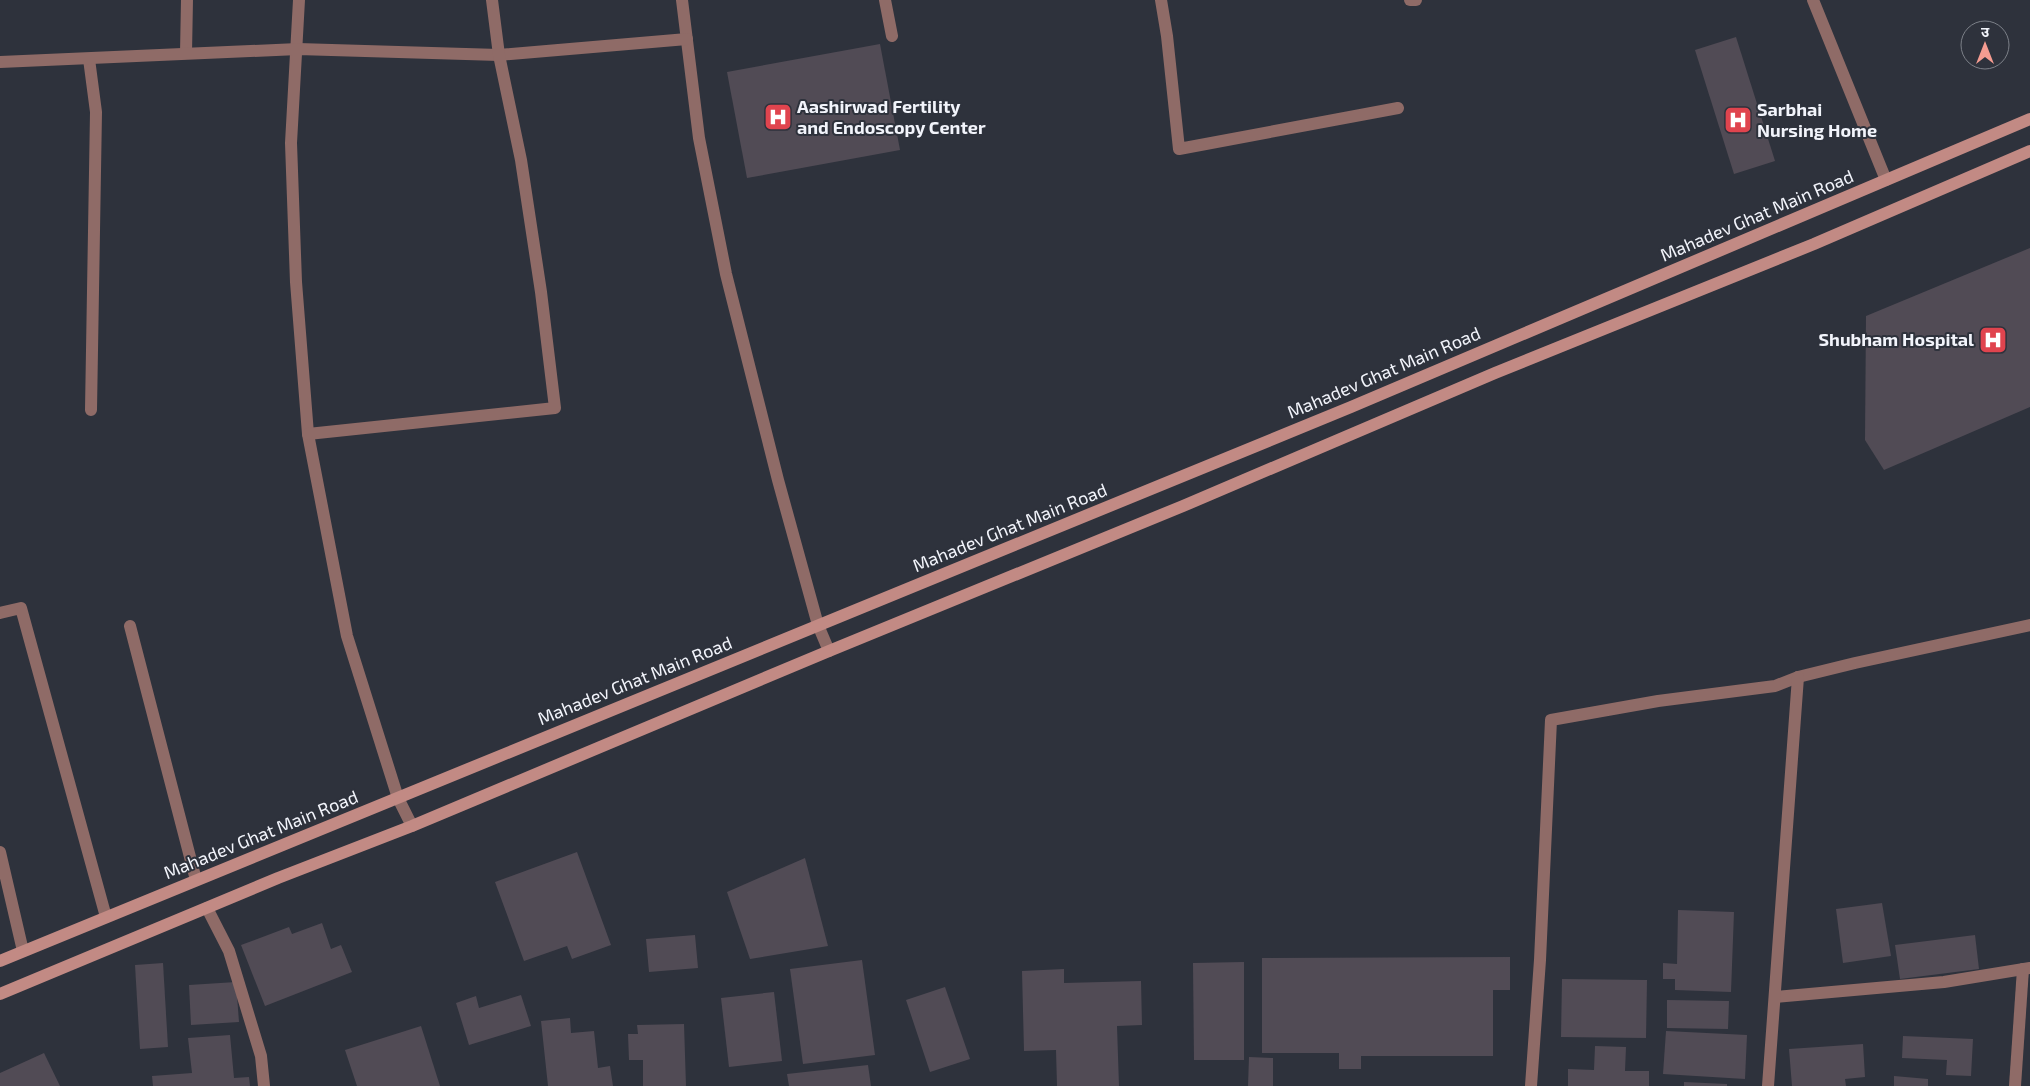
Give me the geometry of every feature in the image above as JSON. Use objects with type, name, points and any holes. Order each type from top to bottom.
[{"type":"street","points":[[186,53],[188,0]]},
{"type":"street","points":[[299,0],[292,153],[296,282],[308,434],[347,636],[398,798],[412,826]]},
{"type":"street","points":[[308,434],[555,408],[541,292],[521,160],[499,55],[492,0]]},
{"type":"street","points":[[682,0],[699,138],[726,274],[778,480],[818,625],[829,651]]},
{"type":"street","points":[[884,0],[892,36]]},
{"type":"street","points":[[1160,0],[1167,36],[1179,149],[1398,108]]},
{"type":"street","points":[[1410,0],[1416,0]]},
{"type":"street","points":[[1813,0],[1886,180]]},
{"type":"street","points":[[0,62],[298,49],[499,55],[687,39]]},
{"type":"street","points":[[89,59],[96,112],[91,410]]},
{"type":"street","name":"Mahadev Ghat Main Road","points":[[0,961],[1351,407],[2030,119]]},
{"type":"street","points":[[0,994],[278,878],[412,826],[829,651],[1192,502],[1504,369],[1814,244],[2030,151]]},
{"type":"street","points":[[0,613],[21,608],[106,917]]},
{"type":"street","points":[[1530,1086],[1540,960],[1551,720],[1658,701],[1775,686],[1798,677],[1855,663],[2030,624]]},
{"type":"street","points":[[130,626],[196,880]]},
{"type":"street","points":[[1768,1086],[1798,677]]},
{"type":"street","points":[[0,852],[23,951]]},
{"type":"street","points":[[208,908],[229,951],[261,1056],[264,1086]]},
{"type":"street","points":[[1775,997],[1944,982],[2026,968],[2014,1086]]},
{"type":"building","points":[[1736,37],[1775,161],[1734,174],[1695,50]]},
{"type":"building","points":[[880,44],[900,150],[747,178],[727,72]]},
{"type":"building","points":[[2030,248],[2030,407],[1884,470],[1865,440],[1866,316]]},
{"type":"building","points":[[577,852],[611,945],[572,959],[567,946],[524,961],[495,882]]},
{"type":"building","points":[[805,858],[828,946],[750,959],[727,892]]},
{"type":"building","points":[[1882,903],[1891,956],[1843,963],[1836,909]]},
{"type":"building","points":[[1678,910],[1734,912],[1731,992],[1675,990],[1675,979],[1663,979],[1663,963],[1677,964]]},
{"type":"building","points":[[322,923],[331,949],[341,945],[352,972],[265,1006],[241,945],[289,927],[292,934]]},
{"type":"building","points":[[695,935],[698,968],[649,972],[646,939]]},
{"type":"building","points":[[1975,935],[1979,969],[1900,979],[1895,945]]},
{"type":"building","points":[[1510,957],[1510,990],[1493,990],[1493,1056],[1361,1056],[1361,1069],[1339,1069],[1339,1053],[1262,1053],[1262,958]]},
{"type":"building","points":[[862,960],[875,1055],[803,1064],[790,969]]},
{"type":"building","points":[[1244,962],[1244,1060],[1194,1060],[1193,963]]},
{"type":"building","points":[[163,963],[168,1047],[140,1049],[135,965]]},
{"type":"building","points":[[1064,969],[1064,983],[1141,981],[1142,1025],[1117,1026],[1119,1086],[1057,1086],[1056,1050],[1024,1051],[1022,971]]},
{"type":"building","points":[[1562,979],[1647,980],[1646,1038],[1561,1037]]},
{"type":"building","points":[[236,982],[239,1022],[191,1025],[189,985]]},
{"type":"building","points":[[945,987],[970,1059],[930,1072],[906,1000]]},
{"type":"building","points":[[774,992],[782,1061],[729,1067],[721,998]]},
{"type":"building","points":[[521,995],[531,1026],[469,1045],[456,1003],[476,996],[479,1008]]},
{"type":"building","points":[[1667,1000],[1729,1001],[1728,1029],[1667,1028]]},
{"type":"building","points":[[570,1018],[571,1033],[594,1031],[598,1068],[610,1066],[613,1086],[548,1086],[541,1021]]},
{"type":"building","points":[[684,1024],[686,1086],[643,1086],[643,1060],[629,1060],[628,1034],[638,1034],[637,1025]]},
{"type":"building","points":[[421,1026],[440,1086],[357,1086],[345,1050]]},
{"type":"building","points":[[1666,1031],[1747,1035],[1745,1079],[1663,1074]]},
{"type":"building","points":[[230,1035],[234,1078],[249,1077],[250,1086],[153,1086],[152,1076],[192,1073],[188,1038]]},
{"type":"building","points":[[1903,1036],[1973,1039],[1971,1076],[1946,1075],[1947,1060],[1902,1058]]},
{"type":"building","points":[[1863,1044],[1865,1077],[1845,1079],[1846,1086],[1792,1086],[1789,1049]]},
{"type":"building","points":[[1595,1046],[1626,1047],[1625,1071],[1649,1071],[1649,1086],[1568,1086],[1568,1069],[1594,1070]]},
{"type":"building","points":[[44,1053],[60,1086],[0,1086],[0,1073]]},
{"type":"building","points":[[1249,1057],[1273,1058],[1273,1086],[1248,1086]]},
{"type":"building","points":[[868,1065],[871,1086],[789,1086],[787,1074]]},
{"type":"building","points":[[1894,1076],[1928,1079],[1928,1086],[1894,1086]]},
{"type":"building","points":[[1684,1082],[1727,1084],[1727,1086],[1684,1086]]},
{"type":"place","name":"Aashirwad Fertility and Endoscopy Center","points":[[778,117]]},
{"type":"place","name":"Sarbhai Nursing Home","points":[[1738,120]]},
{"type":"place","name":"Shubham Hospital","points":[[1993,340]]}]
